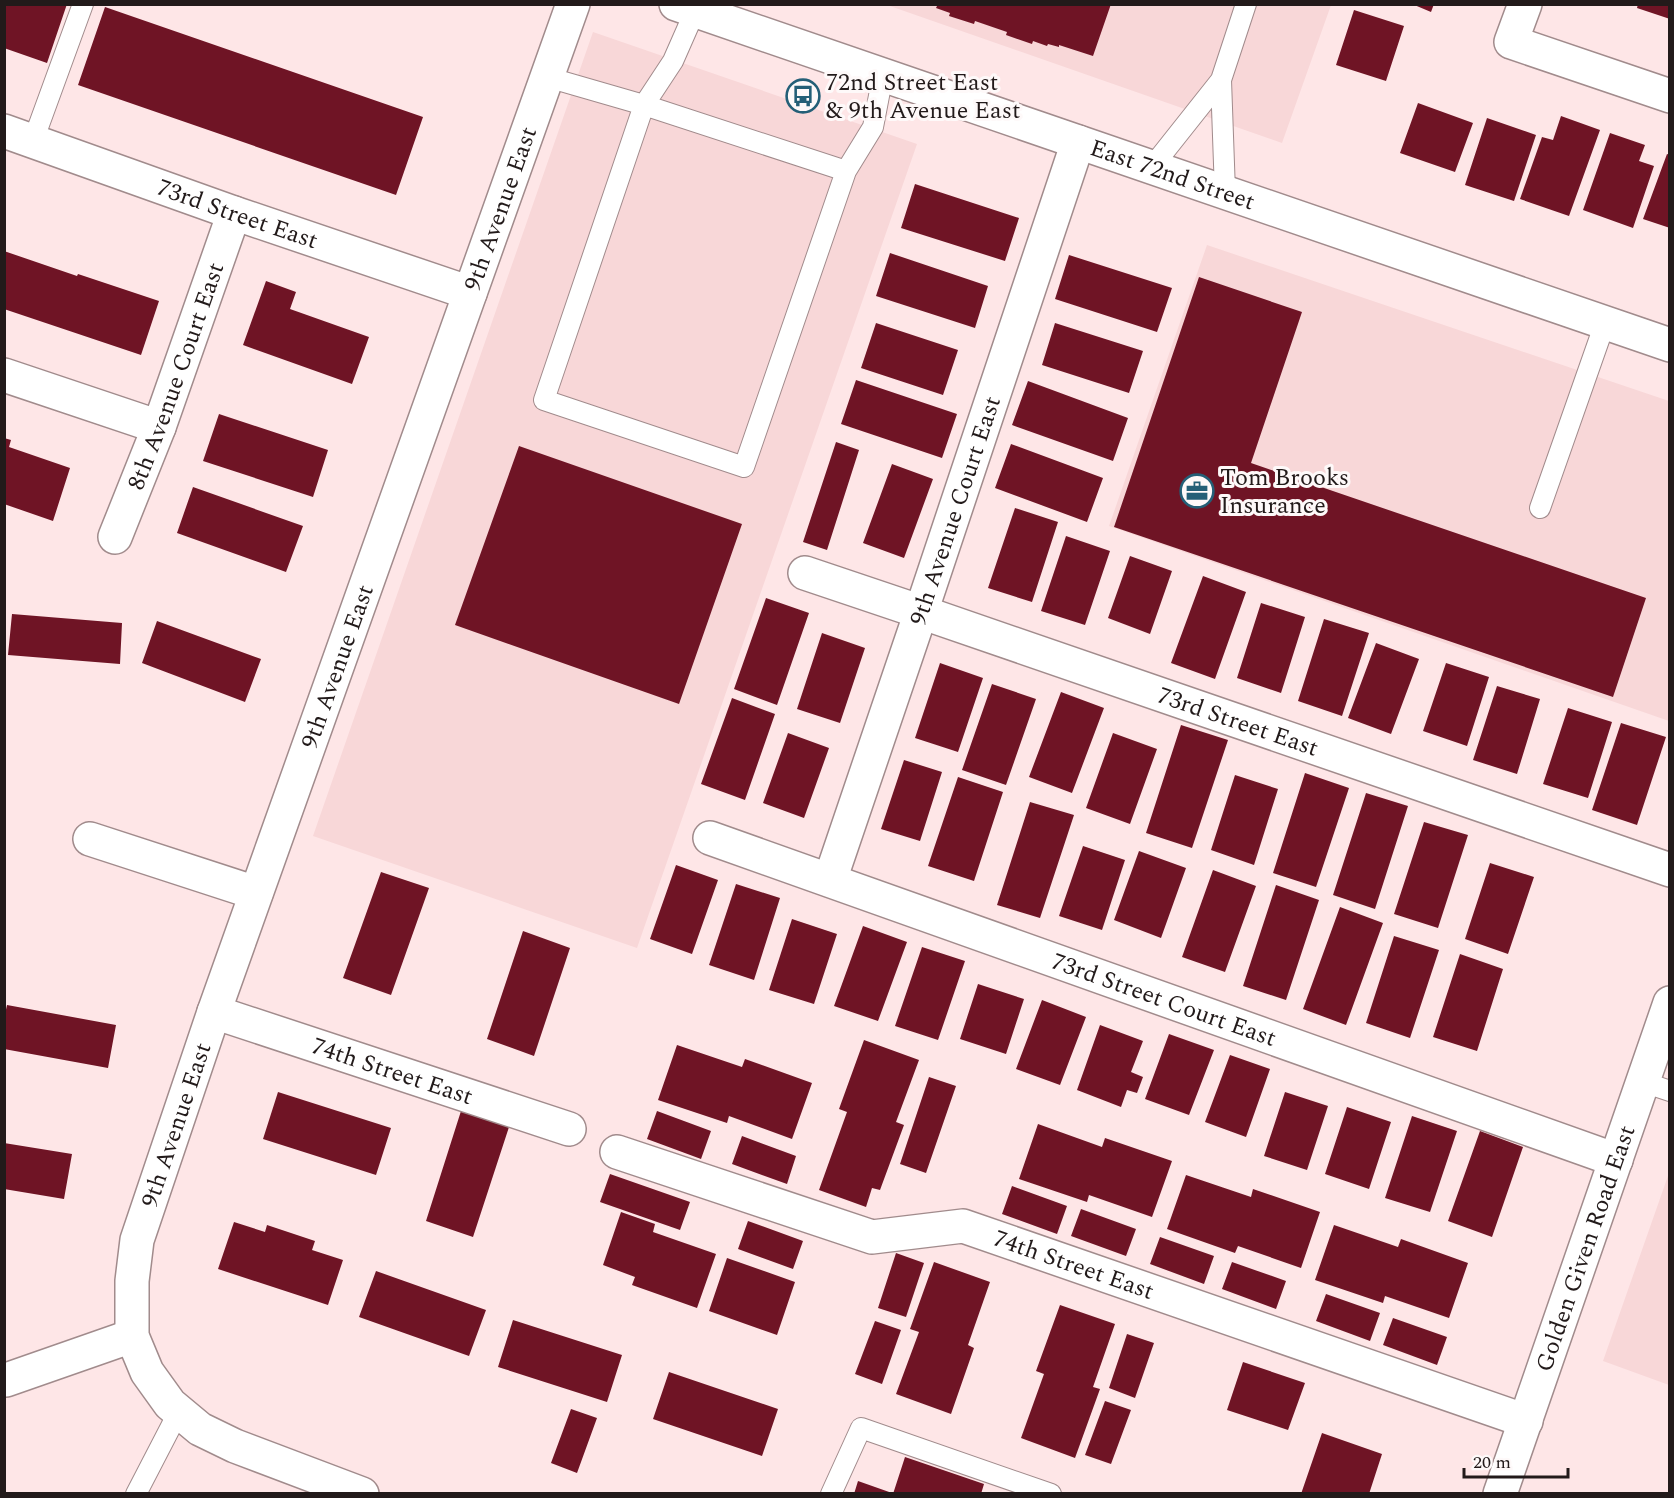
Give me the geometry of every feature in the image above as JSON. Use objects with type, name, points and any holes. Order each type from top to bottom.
[{"type":"street","name":"9th Avenue East","points":[[132,1336],[132,1281],[137,1240],[214,1012],[573,4]]},
{"type":"street","points":[[1525,4],[1511,42],[1670,96]]},
{"type":"street","name":"East 72nd Street","points":[[686,8],[1670,345]]},
{"type":"street","name":"73rd Street East","points":[[19,136],[234,213],[470,293]]},
{"type":"street","name":"9th Avenue Court East","points":[[830,880],[1078,142]]},
{"type":"street","name":"8th Avenue Court East","points":[[115,537],[159,427],[234,213]]},
{"type":"street","points":[[4,375],[159,427]]},
{"type":"street","name":"73rd Street East","points":[[805,573],[1670,870]]},
{"type":"street","points":[[90,838],[256,893]]},
{"type":"street","name":"73rd Street Court East","points":[[710,838],[1616,1160]]},
{"type":"street","name":"Golden Given Road East","points":[[1500,1494],[1616,1160],[1656,1086],[1670,1003]]},
{"type":"street","name":"74th Street East","points":[[214,1012],[570,1129]]},
{"type":"street","name":"74th Street East","points":[[617,1152],[872,1237],[963,1226],[1526,1420]]},
{"type":"street","points":[[6,1380],[132,1336],[147,1372],[170,1404],[200,1429],[235,1446],[362,1494]]},
{"type":"lane","points":[[19,136],[83,4]]},
{"type":"lane","points":[[1152,167],[1221,80],[1246,4]]},
{"type":"lane","points":[[686,8],[673,61],[644,105],[544,400],[744,467],[846,171],[873,127],[883,75]]},
{"type":"lane","points":[[547,77],[644,105],[846,171]]},
{"type":"lane","points":[[1221,80],[1225,192]]},
{"type":"lane","points":[[1540,508],[1605,323]]},
{"type":"lane","points":[[136,1494],[179,1411]]},
{"type":"lane","points":[[831,1494],[861,1428],[1051,1494]]},
{"type":"shaded area","points":[[887,5],[1331,5],[1282,143]]},
{"type":"shaded area","points":[[593,32],[917,144],[637,948],[313,836]]},
{"type":"shaded area","points":[[1207,245],[1669,401],[1669,721],[1109,526]]},
{"type":"shaded area","points":[[1669,1173],[1669,1385],[1603,1361]]},
{"type":"building","points":[[4,4],[67,4],[47,63],[4,48]]},
{"type":"building","points":[[938,4],[1111,4],[1093,56],[1059,45],[1059,47],[1048,44],[1047,46],[1033,41],[1032,44],[975,21],[974,24],[949,16],[950,13],[936,8]]},
{"type":"building","points":[[1412,4],[1434,4],[1431,12]]},
{"type":"building","points":[[1638,4],[1670,4],[1670,19],[1637,8]]},
{"type":"building","points":[[105,7],[423,117],[396,195],[78,85]]},
{"type":"building","points":[[1354,10],[1404,26],[1386,81],[1336,65]]},
{"type":"building","points":[[1418,103],[1473,123],[1455,172],[1400,153]]},
{"type":"building","points":[[1561,116],[1600,130],[1569,216],[1520,199],[1542,137],[1553,140]]},
{"type":"building","points":[[1487,118],[1536,135],[1514,201],[1465,185]]},
{"type":"building","points":[[1610,133],[1645,145],[1639,161],[1654,166],[1633,228],[1583,210]]},
{"type":"building","points":[[1667,154],[1670,155],[1670,228],[1643,219]]},
{"type":"building","points":[[915,184],[1019,218],[1005,261],[901,228]]},
{"type":"building","points":[[4,251],[159,301],[141,355],[4,309]]},
{"type":"building","points":[[890,253],[988,286],[975,328],[876,296]]},
{"type":"building","points":[[1069,255],[1172,288],[1157,332],[1055,299]]},
{"type":"building","points":[[1199,277],[1302,312],[1251,463],[1646,598],[1613,697],[1114,527]]},
{"type":"building","points":[[266,281],[296,292],[290,309],[369,337],[352,384],[243,345]]},
{"type":"building","points":[[876,323],[958,350],[943,395],[861,368]]},
{"type":"building","points":[[1055,323],[1143,351],[1129,393],[1042,365]]},
{"type":"building","points":[[856,380],[957,414],[942,458],[841,424]]},
{"type":"building","points":[[1028,381],[1128,418],[1113,461],[1012,425]]},
{"type":"building","points":[[219,414],[328,450],[313,497],[203,461]]},
{"type":"building","points":[[4,438],[11,440],[9,447],[70,468],[53,521],[4,504]]},
{"type":"building","points":[[836,442],[859,450],[827,550],[803,542]]},
{"type":"building","points":[[1011,444],[1103,478],[1087,522],[995,488]]},
{"type":"building","points":[[519,446],[742,524],[679,704],[455,625]]},
{"type":"building","points":[[892,464],[933,479],[904,558],[863,543]]},
{"type":"building","points":[[193,487],[303,526],[286,572],[177,533]]},
{"type":"building","points":[[1015,508],[1058,522],[1032,602],[988,588]]},
{"type":"building","points":[[1066,536],[1110,551],[1085,625],[1041,611]]},
{"type":"building","points":[[1130,556],[1172,571],[1150,634],[1108,618]]},
{"type":"building","points":[[1203,576],[1246,592],[1215,679],[1171,663]]},
{"type":"building","points":[[766,598],[809,613],[777,705],[734,689]]},
{"type":"building","points":[[1261,603],[1305,617],[1281,693],[1237,678]]},
{"type":"building","points":[[12,614],[122,623],[120,664],[8,655]]},
{"type":"building","points":[[1324,619],[1369,633],[1342,716],[1298,701]]},
{"type":"building","points":[[157,621],[261,659],[245,702],[142,663]]},
{"type":"building","points":[[822,633],[865,648],[840,723],[797,709]]},
{"type":"building","points":[[1376,643],[1419,659],[1391,734],[1348,718]]},
{"type":"building","points":[[940,663],[983,678],[958,752],[915,738]]},
{"type":"building","points":[[1446,663],[1489,677],[1467,746],[1423,731]]},
{"type":"building","points":[[992,684],[1036,699],[1006,785],[962,770]]},
{"type":"building","points":[[1497,686],[1540,699],[1517,774],[1473,760]]},
{"type":"building","points":[[1061,692],[1104,708],[1072,793],[1029,777]]},
{"type":"building","points":[[732,698],[775,714],[745,800],[701,784]]},
{"type":"building","points":[[1568,708],[1612,722],[1588,798],[1543,784]]},
{"type":"building","points":[[1621,723],[1666,737],[1637,825],[1592,810]]},
{"type":"building","points":[[1181,725],[1228,740],[1192,848],[1146,833]]},
{"type":"building","points":[[788,733],[829,748],[804,818],[763,803]]},
{"type":"building","points":[[1113,733],[1157,749],[1130,824],[1086,808]]},
{"type":"building","points":[[904,760],[942,772],[920,841],[881,829]]},
{"type":"building","points":[[1305,773],[1349,788],[1316,887],[1273,873]]},
{"type":"building","points":[[1235,775],[1278,789],[1254,865],[1211,850]]},
{"type":"building","points":[[958,777],[1003,792],[974,881],[928,866]]},
{"type":"building","points":[[1366,793],[1408,806],[1375,909],[1333,895]]},
{"type":"building","points":[[1030,802],[1074,815],[1040,918],[997,905]]},
{"type":"building","points":[[1424,822],[1468,835],[1438,928],[1394,914]]},
{"type":"building","points":[[1083,846],[1125,860],[1102,930],[1059,916]]},
{"type":"building","points":[[1139,851],[1186,868],[1161,938],[1114,920]]},
{"type":"building","points":[[1490,863],[1534,877],[1508,954],[1465,939]]},
{"type":"building","points":[[676,865],[718,880],[692,954],[650,939]]},
{"type":"building","points":[[1213,870],[1256,886],[1225,972],[1182,957]]},
{"type":"building","points":[[381,872],[429,888],[391,995],[343,978]]},
{"type":"building","points":[[736,884],[780,898],[754,980],[709,965]]},
{"type":"building","points":[[1276,885],[1319,900],[1286,1000],[1243,986]]},
{"type":"building","points":[[1340,907],[1383,923],[1346,1025],[1303,1009]]},
{"type":"building","points":[[792,919],[837,934],[814,1004],[769,990]]},
{"type":"building","points":[[863,926],[907,942],[878,1021],[834,1006]]},
{"type":"building","points":[[523,931],[570,948],[534,1056],[487,1039]]},
{"type":"building","points":[[1394,936],[1439,950],[1410,1038],[1366,1023]]},
{"type":"building","points":[[922,947],[965,961],[938,1040],[895,1026]]},
{"type":"building","points":[[1460,954],[1503,969],[1477,1051],[1433,1037]]},
{"type":"building","points":[[978,984],[1024,999],[1006,1054],[960,1039]]},
{"type":"building","points":[[1042,1000],[1086,1017],[1060,1085],[1016,1069]]},
{"type":"building","points":[[7,1005],[116,1025],[108,1068],[4,1049],[4,1019]]},
{"type":"building","points":[[1100,1025],[1143,1041],[1131,1072],[1143,1077],[1137,1093],[1127,1090],[1121,1107],[1077,1090]]},
{"type":"building","points":[[1169,1034],[1214,1050],[1189,1115],[1145,1099]]},
{"type":"building","points":[[864,1040],[919,1060],[896,1122],[904,1125],[880,1190],[872,1188],[866,1207],[819,1190],[847,1112],[839,1109]]},
{"type":"building","points":[[677,1045],[742,1067],[745,1059],[812,1083],[792,1139],[729,1116],[727,1123],[658,1100]]},
{"type":"building","points":[[1230,1055],[1270,1069],[1246,1137],[1205,1122]]},
{"type":"building","points":[[929,1077],[956,1086],[926,1173],[900,1164]]},
{"type":"building","points":[[278,1092],[391,1128],[376,1175],[263,1139]]},
{"type":"building","points":[[1285,1092],[1328,1106],[1307,1170],[1264,1156]]},
{"type":"building","points":[[1347,1107],[1391,1122],[1369,1189],[1325,1174]]},
{"type":"building","points":[[461,1111],[509,1127],[473,1237],[426,1221]]},
{"type":"building","points":[[657,1111],[711,1131],[701,1159],[647,1139]]},
{"type":"building","points":[[1412,1116],[1457,1131],[1430,1212],[1385,1198]]},
{"type":"building","points":[[1038,1124],[1102,1147],[1105,1138],[1172,1161],[1152,1217],[1089,1195],[1087,1202],[1019,1179]]},
{"type":"building","points":[[1480,1131],[1523,1147],[1492,1237],[1448,1221]]},
{"type":"building","points":[[742,1136],[796,1156],[787,1184],[732,1164]]},
{"type":"building","points":[[4,1143],[72,1154],[64,1199],[4,1189]]},
{"type":"building","points":[[610,1174],[690,1202],[680,1230],[600,1202]]},
{"type":"building","points":[[1186,1175],[1251,1197],[1253,1189],[1320,1212],[1301,1268],[1238,1246],[1235,1253],[1167,1229]]},
{"type":"building","points":[[1012,1186],[1067,1206],[1057,1234],[1002,1214]]},
{"type":"building","points":[[1081,1209],[1136,1229],[1126,1256],[1071,1236]]},
{"type":"building","points":[[621,1212],[655,1224],[653,1232],[716,1254],[697,1308],[632,1285],[635,1277],[603,1265]]},
{"type":"building","points":[[748,1221],[803,1241],[793,1269],[738,1249]]},
{"type":"building","points":[[234,1222],[265,1232],[267,1225],[315,1241],[312,1250],[343,1260],[328,1305],[218,1269]]},
{"type":"building","points":[[1334,1225],[1398,1247],[1401,1239],[1468,1263],[1449,1318],[1385,1296],[1383,1303],[1315,1280]]},
{"type":"building","points":[[1160,1237],[1214,1256],[1204,1284],[1150,1264]]},
{"type":"building","points":[[896,1253],[924,1263],[906,1317],[878,1308]]},
{"type":"building","points":[[727,1258],[795,1282],[777,1335],[709,1311]]},
{"type":"building","points":[[934,1262],[990,1282],[968,1345],[974,1348],[951,1414],[896,1394],[919,1332],[910,1329]]},
{"type":"building","points":[[1232,1262],[1286,1281],[1276,1309],[1222,1289]]},
{"type":"building","points":[[376,1271],[486,1310],[469,1356],[359,1317]]},
{"type":"building","points":[[1326,1294],[1380,1313],[1370,1341],[1316,1321]]},
{"type":"building","points":[[1060,1305],[1115,1324],[1093,1387],[1100,1389],[1075,1458],[1021,1438],[1044,1374],[1036,1371]]},
{"type":"building","points":[[1393,1318],[1447,1337],[1437,1365],[1383,1345]]},
{"type":"building","points":[[513,1320],[622,1355],[607,1402],[498,1367]]},
{"type":"building","points":[[875,1321],[901,1330],[882,1384],[855,1374]]},
{"type":"building","points":[[1127,1334],[1154,1343],[1135,1398],[1109,1388]]},
{"type":"building","points":[[1243,1362],[1305,1383],[1288,1430],[1227,1410]]},
{"type":"building","points":[[669,1372],[778,1409],[762,1456],[653,1419]]},
{"type":"building","points":[[1105,1401],[1131,1410],[1111,1464],[1085,1455]]},
{"type":"building","points":[[571,1409],[597,1418],[577,1473],[551,1463]]},
{"type":"building","points":[[1322,1433],[1382,1454],[1369,1494],[1301,1494]]},
{"type":"building","points":[[905,1457],[984,1484],[981,1494],[893,1494]]},
{"type":"building","points":[[858,1481],[892,1493],[892,1494],[854,1494]]},
{"type":"place","name":"72nd Street East & 9th Avenue East","points":[[803,96]]},
{"type":"place","name":"Tom Brooks Insurance","points":[[1197,491]]}]
